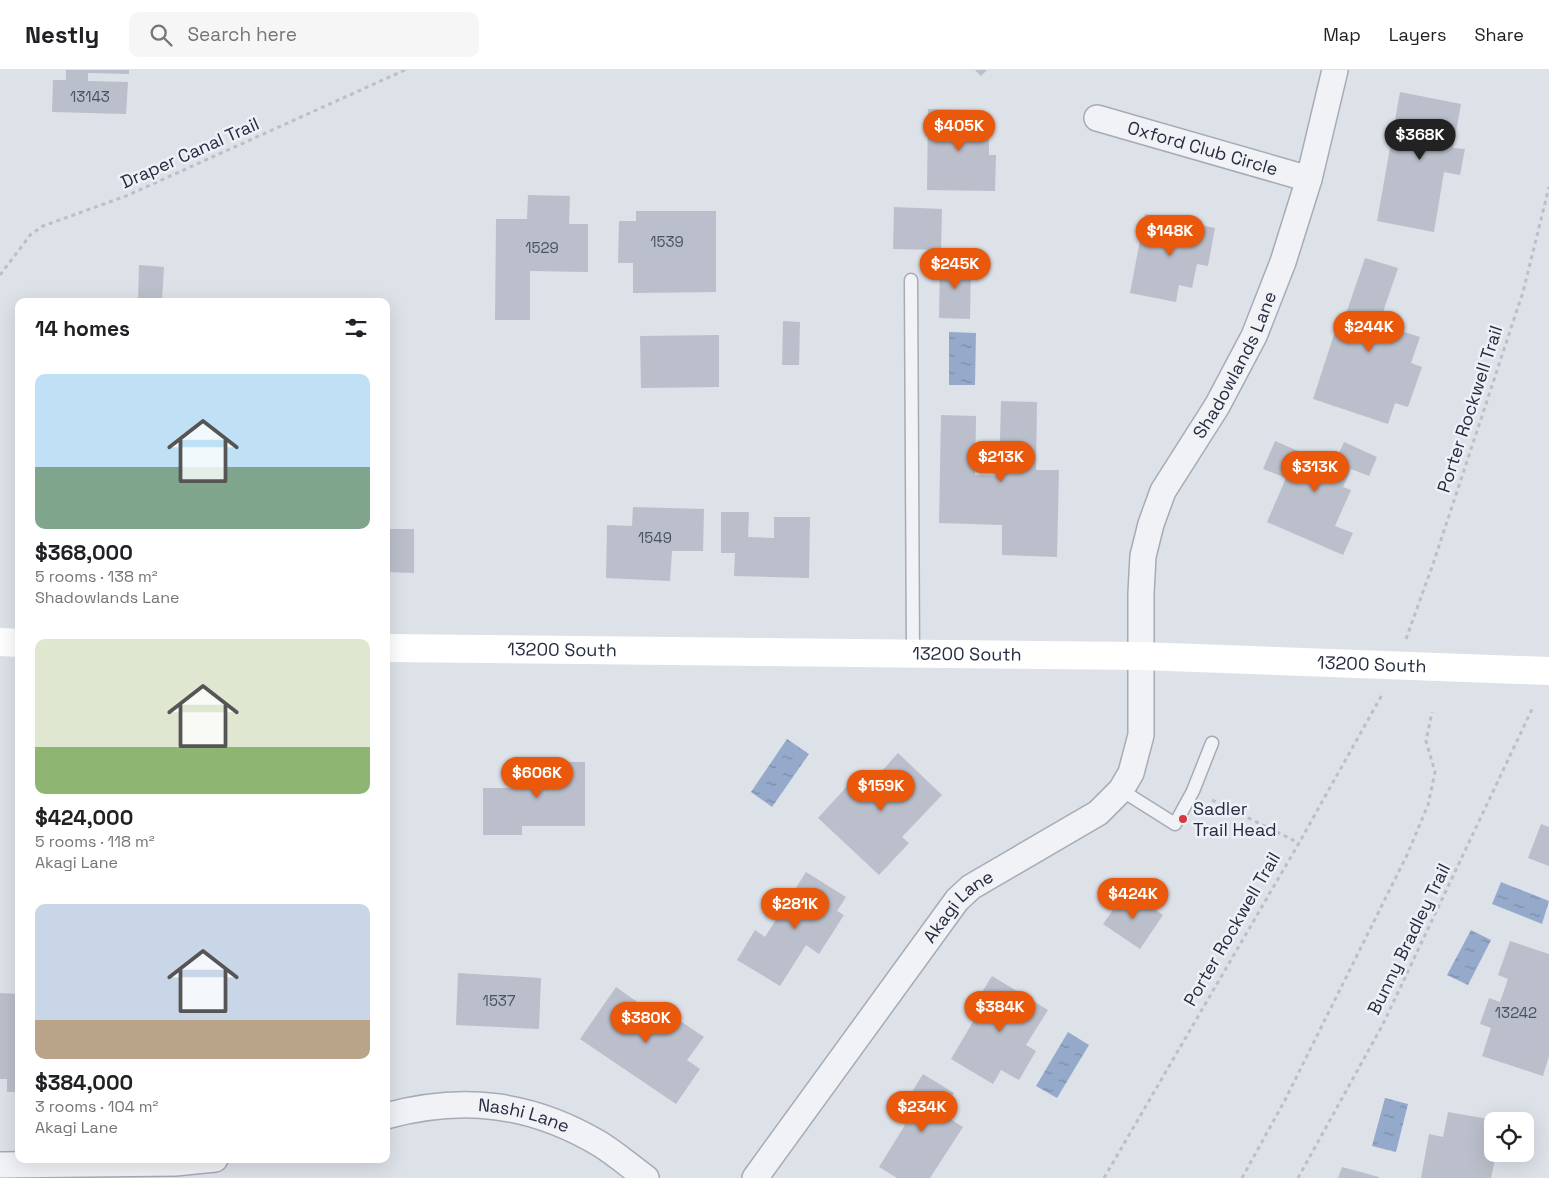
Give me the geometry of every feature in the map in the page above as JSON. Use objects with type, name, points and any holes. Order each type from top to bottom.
[{"type":"street","name":"Shadowlands Lane","points":[[1141,656],[1143,556],[1151,524],[1163,491],[1217,406],[1254,336],[1283,262],[1309,179],[1335,70]]},
{"type":"street","name":"Oxford Club Circle","points":[[1097,118],[1309,179]]},
{"type":"street","points":[[0,642],[15,643]]},
{"type":"street","name":"13200 South","points":[[390,648],[1141,656],[1549,671]]},
{"type":"street","name":"Akagi Lane","points":[[755,1178],[957,900],[971,887],[1098,813],[1121,790],[1131,773],[1141,734],[1141,656]]},
{"type":"street","name":"Nashi Lane","points":[[390,1115],[413,1109],[449,1104],[490,1105],[532,1114],[565,1126],[601,1145],[646,1178]]},
{"type":"street","points":[[0,1165],[175,1170],[200,1163]]},
{"type":"lane","points":[[911,280],[913,654]]},
{"type":"lane","points":[[1121,790],[1175,824],[1192,791],[1212,743]]},
{"type":"path","name":"Draper Canal Trail","points":[[0,275],[30,234],[43,226],[126,196],[405,70]]},
{"type":"path","name":"Porter Rockwell Trail","points":[[1406,637],[1448,518],[1523,292],[1549,187]]},
{"type":"path","name":"Porter Rockwell Trail","points":[[1104,1178],[1299,843],[1382,694]]},
{"type":"path","name":"Bunny Bradley Trail","points":[[1298,1178],[1383,1024],[1533,707]]},
{"type":"path","points":[[1242,1178],[1290,1091],[1407,855],[1428,805],[1435,772],[1426,742],[1432,712]]},
{"type":"path","points":[[1192,791],[1299,843]]},
{"type":"water","points":[[949,332],[976,333],[975,385],[949,385]]},
{"type":"water","points":[[787,739],[809,754],[772,807],[751,792]]},
{"type":"water","points":[[1501,882],[1549,901],[1542,924],[1492,904]]},
{"type":"water","points":[[1471,930],[1491,940],[1468,985],[1447,975]]},
{"type":"water","points":[[1068,1032],[1089,1045],[1057,1098],[1036,1086]]},
{"type":"water","points":[[1385,1098],[1408,1104],[1396,1152],[1372,1146]]},
{"type":"building","points":[[66,70],[129,70],[129,74],[88,73],[88,81],[128,82],[126,114],[52,112],[53,80],[66,80]]},
{"type":"building","points":[[975,70],[987,70],[981,76]]},
{"type":"building","points":[[1400,92],[1461,104],[1453,148],[1465,149],[1460,175],[1444,172],[1434,232],[1377,221]]},
{"type":"building","points":[[928,109],[979,110],[978,129],[989,129],[989,155],[996,155],[995,191],[927,190]]},
{"type":"building","points":[[528,195],[570,196],[569,224],[588,224],[588,272],[530,271],[530,320],[495,320],[496,219],[527,219]]},
{"type":"building","points":[[894,207],[942,209],[941,250],[893,249]]},
{"type":"building","points":[[636,211],[716,211],[716,292],[633,293],[633,263],[618,263],[619,221],[636,221]]},
{"type":"building","points":[[1145,214],[1215,228],[1208,266],[1197,264],[1192,288],[1179,285],[1176,302],[1130,293]]},
{"type":"building","points":[[1365,258],[1398,268],[1379,324],[1420,337],[1411,363],[1422,367],[1408,407],[1395,403],[1388,424],[1313,399],[1341,313],[1346,314]]},
{"type":"building","points":[[940,262],[971,263],[970,319],[939,318]]},
{"type":"building","points":[[139,265],[164,267],[162,298],[138,298]]},
{"type":"building","points":[[783,321],[800,322],[799,365],[782,365]]},
{"type":"building","points":[[719,335],[719,387],[641,388],[640,336]]},
{"type":"building","points":[[1001,401],[1037,402],[1036,470],[1059,470],[1057,557],[1002,555],[1002,525],[939,523],[941,415],[976,416],[975,475],[999,476]]},
{"type":"building","points":[[1275,441],[1333,466],[1344,442],[1377,457],[1369,476],[1351,469],[1343,487],[1351,490],[1335,526],[1353,533],[1343,555],[1267,522],[1286,478],[1263,469]]},
{"type":"building","points":[[633,507],[704,509],[703,551],[672,551],[670,581],[606,578],[607,525],[632,526]]},
{"type":"building","points":[[721,512],[749,512],[748,537],[774,538],[774,517],[810,517],[809,578],[734,576],[735,553],[721,553]]},
{"type":"building","points":[[390,529],[414,529],[414,573],[390,572]]},
{"type":"building","points":[[898,753],[942,795],[902,837],[909,843],[879,875],[818,818],[861,771],[872,782]]},
{"type":"building","points":[[515,762],[585,762],[585,826],[522,826],[522,835],[483,835],[483,788],[515,788]]},
{"type":"building","points":[[1541,824],[1549,827],[1549,866],[1528,858]]},
{"type":"building","points":[[806,872],[846,897],[837,911],[844,915],[819,954],[806,945],[780,986],[737,960],[755,930],[765,937]]},
{"type":"building","points":[[1127,890],[1163,915],[1140,949],[1103,924]]},
{"type":"building","points":[[1510,941],[1549,954],[1549,1056],[1543,1076],[1482,1056],[1491,1028],[1480,1024],[1489,998],[1500,1002],[1508,979],[1498,975]]},
{"type":"building","points":[[458,973],[541,978],[539,1029],[456,1025]]},
{"type":"building","points":[[992,976],[1048,1010],[1026,1045],[1036,1051],[1019,1080],[1001,1070],[993,1084],[951,1059],[977,1015],[971,1010]]},
{"type":"building","points":[[616,987],[650,1011],[655,1004],[704,1037],[687,1060],[700,1069],[676,1104],[580,1039]]},
{"type":"building","points":[[0,993],[15,994],[15,1092],[7,1092],[7,1079],[0,1079]]},
{"type":"building","points":[[923,1074],[954,1093],[941,1113],[963,1127],[930,1178],[897,1178],[879,1167],[905,1125],[895,1119]]},
{"type":"building","points":[[1448,1112],[1484,1118],[1484,1162],[1494,1162],[1491,1178],[1421,1178],[1429,1134],[1443,1137]]},
{"type":"building","points":[[1342,1167],[1379,1177],[1379,1178],[1338,1178]]},
{"type":"place","name":"Sadler Trail Head","points":[[1183,819]]}]
